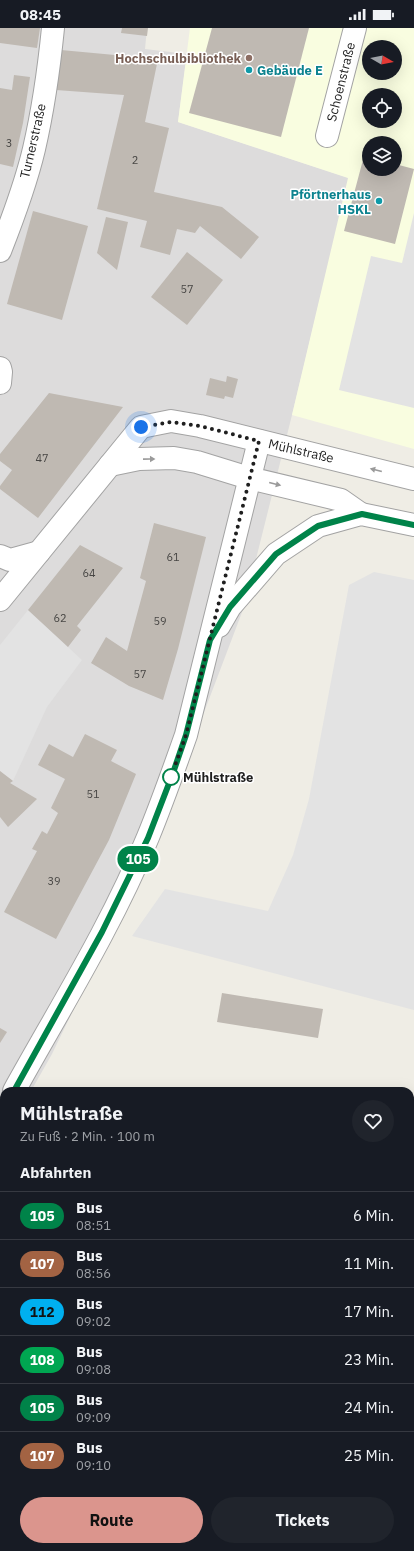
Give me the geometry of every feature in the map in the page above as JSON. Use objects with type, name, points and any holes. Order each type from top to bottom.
[{"type":"street","name":"Turnerstraße","points":[[0,251],[12,221],[34,149],[50,64],[53,28]]},
{"type":"street","name":"Schoenstraße","points":[[327,136],[355,28]]},
{"type":"street","points":[[0,368],[0,383]]},
{"type":"street","name":"Mühlstraße","points":[[0,600],[141,427],[171,422],[200,426],[414,479]]},
{"type":"street","points":[[16,1087],[102,932],[148,838],[173,773],[186,735],[259,441]]},
{"type":"street","points":[[110,465],[139,459],[174,458],[198,462],[249,478],[341,500],[362,514],[414,525]]},
{"type":"street","points":[[210,640],[230,607],[276,554],[318,526],[362,514]]},
{"type":"street","points":[[0,556],[10,560],[39,552]]},
{"type":"shaded area","points":[[0,28],[147,28],[145,49],[187,54],[178,122],[349,178],[244,607],[156,839],[52,1054],[33,1087],[0,1087]]},
{"type":"shaded area","points":[[190,28],[414,28],[414,449],[292,415],[348,178],[178,122]]},
{"type":"shaded area","points":[[414,213],[414,408],[339,390],[371,256],[402,263]]},
{"type":"shaded area","points":[[374,572],[414,580],[414,1010],[132,936],[165,889],[268,911],[293,855],[309,799],[349,585]]},
{"type":"shaded area","points":[[28,610],[82,660],[47,707],[13,781],[0,771],[0,645]]},
{"type":"building","points":[[0,28],[40,28],[37,48],[0,43]]},
{"type":"building","points":[[122,28],[148,28],[147,36],[121,33]]},
{"type":"building","name":"Gebäude E","points":[[212,28],[309,28],[281,137],[189,113]]},
{"type":"building","points":[[61,50],[158,59],[145,122],[169,128],[154,192],[222,207],[259,237],[241,259],[200,226],[195,233],[177,229],[170,255],[140,247],[147,221],[97,209],[124,95],[56,90]]},
{"type":"building","points":[[14,75],[30,77],[23,123],[13,167],[0,164],[0,88],[12,90]]},
{"type":"building","name":"Pförtnerhaus HSKL","points":[[362,164],[362,176],[402,176],[402,166],[414,169],[395,244],[344,231]]},
{"type":"building","points":[[33,211],[88,226],[62,320],[7,304]]},
{"type":"building","points":[[106,217],[128,222],[117,270],[97,253]]},
{"type":"building","points":[[187,252],[223,280],[187,325],[151,297]]},
{"type":"building","points":[[227,376],[238,379],[233,398],[225,396],[224,399],[206,395],[210,378],[226,382]]},
{"type":"building","points":[[49,393],[123,407],[38,518],[0,489],[0,486],[12,470],[0,461],[0,454]]},
{"type":"building","points":[[154,523],[206,537],[178,649],[163,700],[129,686],[91,663],[106,637],[127,651],[146,581],[140,578]]},
{"type":"building","points":[[80,545],[123,568],[77,626],[81,630],[68,647],[28,610]]},
{"type":"building","points":[[85,734],[117,750],[111,761],[136,774],[109,840],[56,939],[4,912],[37,851],[32,849],[42,831],[47,834],[58,813],[51,808],[65,779],[38,765],[49,744],[73,757]]},
{"type":"building","points":[[0,771],[13,781],[10,783],[37,799],[8,827],[0,817]]},
{"type":"building","points":[[222,993],[323,1009],[318,1038],[217,1022]]},
{"type":"building","points":[[0,1028],[7,1032],[0,1043]]},
{"type":"bus line","name":"105","points":[[16,1087],[112,914],[148,838],[186,735],[210,640],[230,607],[276,554],[318,526],[362,514],[414,525]]},
{"type":"place","name":"Hochschulbibliothek","points":[[249,58]]},
{"type":"place","name":"Gebäude E","points":[[249,70]]},
{"type":"place","name":"Pförtnerhaus HSKL","points":[[379,201]]},
{"type":"place","name":"Mühlstraße","points":[[171,777]]},
{"type":"route","points":[[141,427],[171,422],[200,426],[259,441],[186,735],[171,777]]}]
